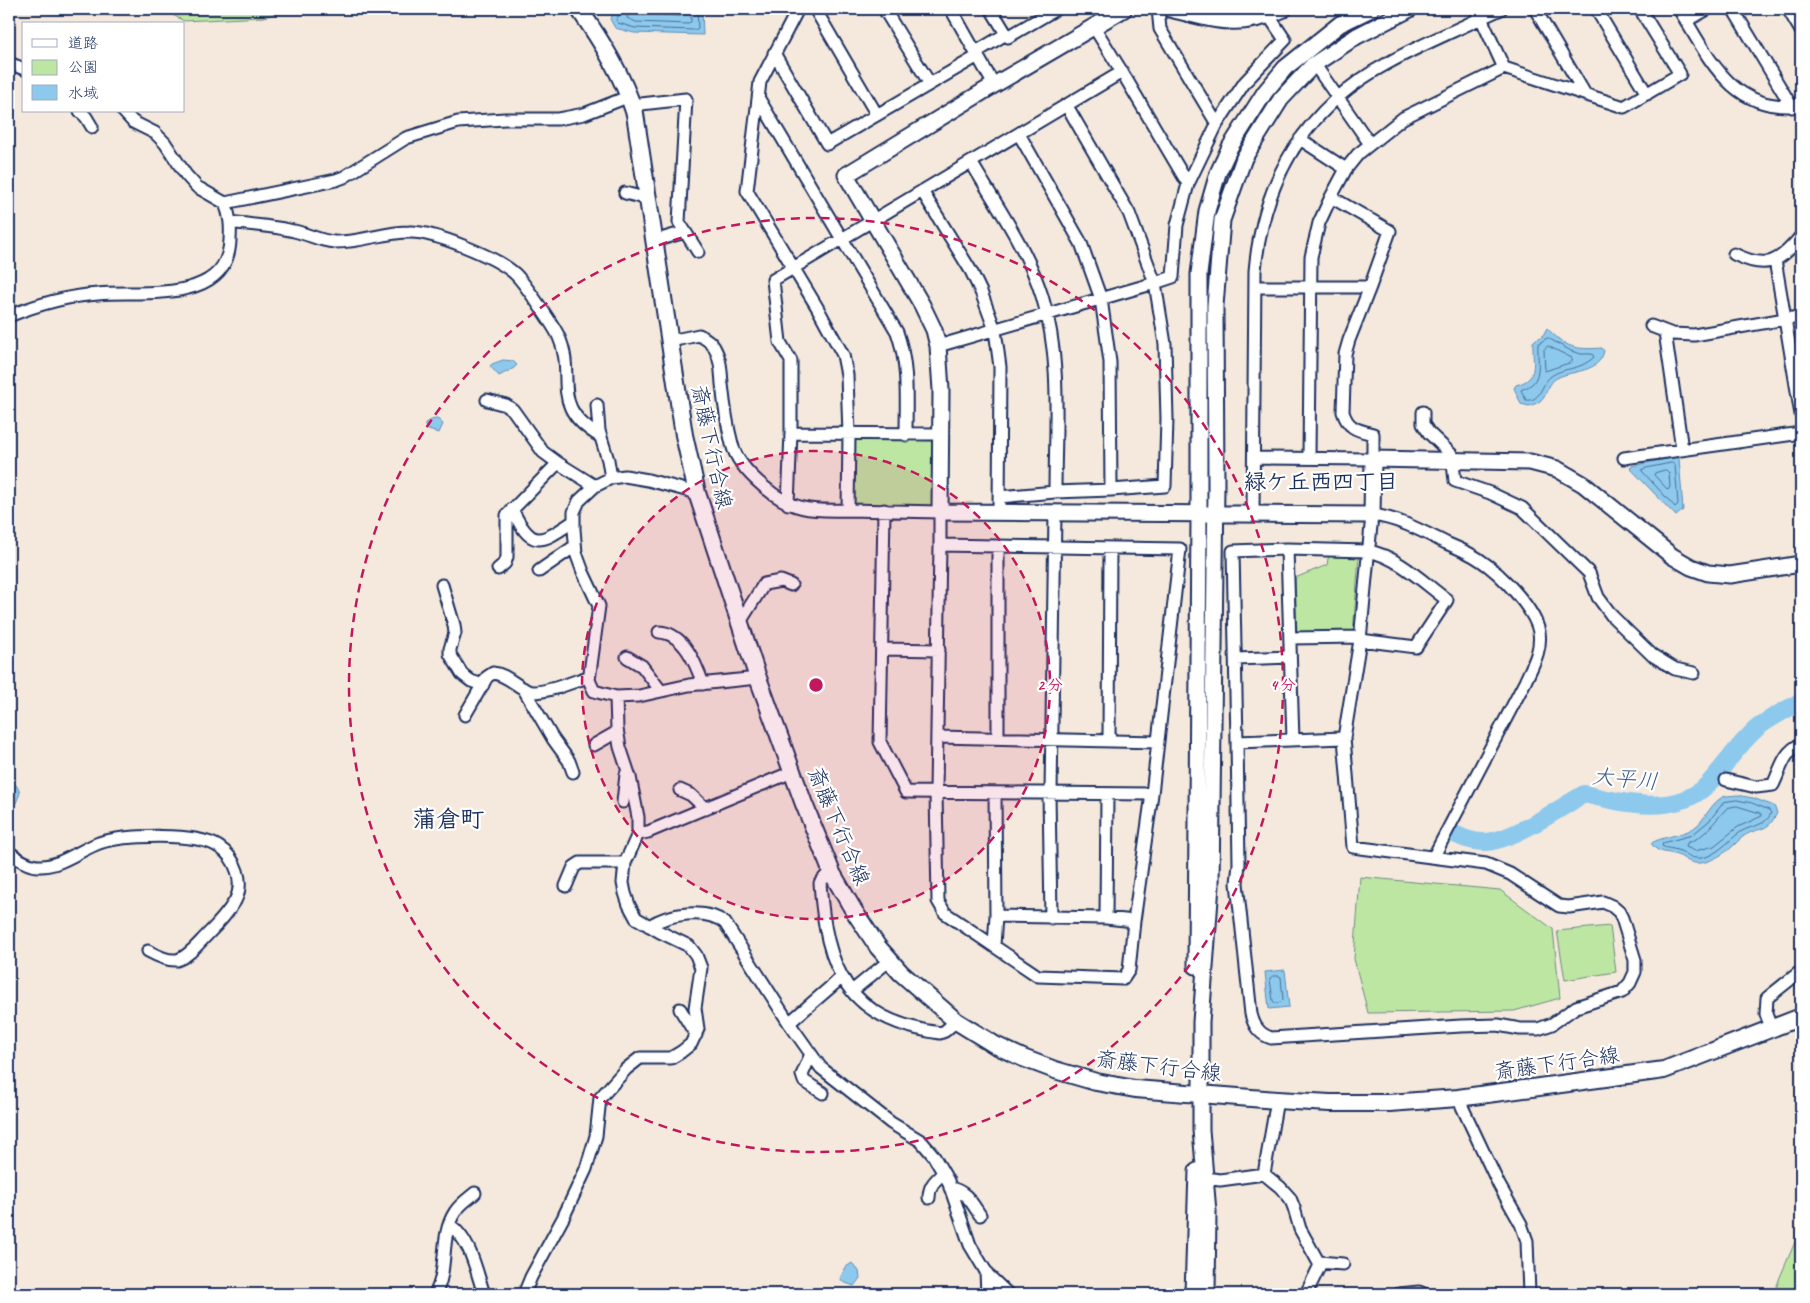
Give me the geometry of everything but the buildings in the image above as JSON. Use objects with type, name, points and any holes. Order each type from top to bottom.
[{"type":"main road","name":"斎藤下行合線","points":[[579,9],[618,71],[635,114],[684,435],[697,493],[758,678],[792,772],[831,870],[854,911],[878,947],[901,973],[956,1021],[995,1045],[1054,1070],[1096,1082],[1135,1089],[1277,1100],[1330,1103],[1389,1103],[1458,1098],[1664,1070],[1772,1030],[1801,1017]]},
{"type":"street","points":[[798,9],[760,82],[748,191],[843,355],[847,375],[849,435],[848,510]]},
{"type":"street","points":[[814,9],[877,114]]},
{"type":"street","points":[[884,9],[930,84]]},
{"type":"street","points":[[950,9],[994,84]]},
{"type":"street","points":[[991,9],[1008,37],[1056,9]]},
{"type":"street","points":[[940,545],[1180,549],[1152,794],[1129,970],[1123,979],[1038,976],[945,913],[938,901],[936,792],[941,390],[938,346],[934,330],[922,305],[846,175],[994,84],[1124,9]]},
{"type":"street","points":[[1158,9],[1160,29],[1217,124]]},
{"type":"street","points":[[1170,9],[1229,22],[1253,20],[1269,16],[1284,9]]},
{"type":"street","points":[[1207,514],[1199,274],[1207,211],[1218,173],[1245,121],[1265,92],[1285,68],[1340,24],[1372,9]]},
{"type":"street","points":[[1193,1294],[1194,1215],[1202,1093],[1201,1022],[1196,966],[1207,514],[1215,306],[1222,220],[1244,158],[1251,144],[1281,99],[1315,64],[1357,36],[1410,9]]},
{"type":"street","points":[[1253,514],[1258,243],[1266,208],[1274,186],[1300,139],[1321,113],[1338,98],[1388,63],[1479,13],[1501,9]]},
{"type":"street","points":[[1535,9],[1585,94]]},
{"type":"street","points":[[1596,9],[1647,94]]},
{"type":"street","points":[[1309,458],[1311,258],[1319,223],[1346,169],[1370,144],[1403,118],[1504,68],[1624,107],[1680,74],[1640,9]]},
{"type":"street","points":[[1679,9],[1715,68],[1730,84],[1740,92],[1772,106],[1796,106]]},
{"type":"street","points":[[1686,21],[1708,9]]},
{"type":"street","points":[[1733,9],[1796,106]]},
{"type":"street","points":[[1788,9],[1801,31]]},
{"type":"street","points":[[1479,13],[1504,68]]},
{"type":"street","points":[[938,346],[1102,299],[1173,276],[1177,224],[1188,184],[1217,124],[1245,82],[1285,40],[1269,16]]},
{"type":"street","points":[[1094,27],[1188,184]]},
{"type":"street","points":[[774,53],[827,144],[930,84],[1006,34]]},
{"type":"street","points":[[9,63],[22,68]]},
{"type":"street","points":[[1315,64],[1370,144]]},
{"type":"street","points":[[788,504],[791,362],[780,342],[773,280],[1122,72]]},
{"type":"street","points":[[124,112],[133,122],[155,133],[197,187],[226,202],[336,180],[349,174],[406,138],[458,122],[505,119],[558,119],[584,114],[631,100],[686,99],[678,222],[698,252]]},
{"type":"street","points":[[759,99],[892,322],[902,346],[906,370],[906,435]]},
{"type":"street","points":[[670,341],[700,335],[714,347],[721,362],[722,384],[728,423],[735,452],[748,471],[774,496],[788,504],[805,509],[940,512],[999,504],[1054,492],[1165,486],[1167,419],[1165,344],[1155,283],[1129,213],[1067,106]]},
{"type":"street","points":[[81,112],[92,127]]},
{"type":"street","points":[[1019,134],[1081,243],[1102,299],[1110,362],[1111,490]]},
{"type":"street","points":[[1300,139],[1346,169]]},
{"type":"street","points":[[971,162],[1027,258],[1043,296],[1055,361],[1054,492]]},
{"type":"street","points":[[922,191],[971,271],[995,330],[1000,367],[999,504]]},
{"type":"street","points":[[625,193],[648,199]]},
{"type":"street","points":[[1290,638],[1360,639],[1416,647],[1447,600],[1380,553],[1368,551],[1288,549],[1233,551],[1239,864],[1237,884],[1251,1014],[1254,1025],[1263,1035],[1271,1038],[1480,1026],[1538,1029],[1552,1024],[1576,1007],[1622,992],[1630,983],[1635,972],[1635,960],[1622,918],[1612,906],[1603,902],[1559,906],[1510,874],[1486,864],[1353,847],[1344,738],[1360,639],[1368,551],[1372,515],[1373,434],[1353,429],[1345,420],[1342,412],[1345,354],[1348,340],[1390,231],[1331,197]]},
{"type":"street","points":[[9,316],[36,306],[96,294],[165,292],[198,285],[219,273],[226,262],[229,253],[230,217],[226,202]]},
{"type":"street","points":[[230,222],[292,230],[322,240],[335,242],[410,232],[454,242],[504,266],[516,274],[558,334],[564,353],[569,406],[582,422],[601,437]]},
{"type":"street","points":[[654,241],[685,232]]},
{"type":"street","points":[[1734,254],[1758,263],[1775,260],[1786,254],[1801,236]]},
{"type":"street","points":[[1775,260],[1801,415]]},
{"type":"street","points":[[1256,287],[1370,287]]},
{"type":"street","points":[[1651,326],[1672,334],[1694,335],[1801,317]]},
{"type":"street","points":[[1665,332],[1682,448]]},
{"type":"street","points":[[487,400],[506,405],[513,410],[543,452],[595,486]]},
{"type":"street","points":[[597,405],[601,437],[611,478]]},
{"type":"street","points":[[1423,412],[1423,424],[1429,433],[1452,454],[1455,481],[1490,493],[1522,508],[1589,573],[1598,597],[1612,616],[1652,655],[1674,669],[1694,673]]},
{"type":"street","points":[[791,433],[849,435],[940,434]]},
{"type":"street","points":[[1624,458],[1682,448],[1801,433]]},
{"type":"street","points":[[1254,458],[1530,462],[1557,469],[1583,484],[1672,556],[1691,567],[1708,573],[1730,575],[1801,564]]},
{"type":"street","points":[[498,569],[507,557],[507,515],[558,463]]},
{"type":"street","points":[[697,493],[625,476],[611,478],[595,486],[579,501],[574,512],[575,546],[582,572],[599,606],[588,677],[590,686],[594,691],[616,697],[639,696],[702,684],[758,678]]},
{"type":"street","points":[[999,504],[1055,513],[1372,515],[1389,517],[1489,566],[1530,609],[1537,622],[1540,646],[1525,682],[1434,856]]},
{"type":"street","points":[[512,509],[520,526],[528,536],[536,540],[550,537],[574,521]]},
{"type":"street","points":[[884,510],[880,742],[906,792],[1152,794]]},
{"type":"street","points":[[1051,918],[1050,793],[1055,513]]},
{"type":"street","points":[[540,571],[575,546]]},
{"type":"street","points":[[998,547],[998,738]]},
{"type":"street","points":[[1109,739],[1110,549]]},
{"type":"street","points":[[1288,549],[1293,740]]},
{"type":"street","points":[[740,622],[764,584],[781,581],[791,585]]},
{"type":"street","points":[[442,585],[454,625],[450,654],[462,674],[471,681],[483,685]]},
{"type":"street","points":[[659,632],[668,632],[684,647],[696,664],[702,684]]},
{"type":"street","points":[[882,649],[939,650]]},
{"type":"street","points":[[627,657],[642,666],[661,691]]},
{"type":"street","points":[[1236,659],[1290,657]]},
{"type":"street","points":[[465,715],[487,677],[496,673],[532,692],[539,692],[588,677]]},
{"type":"street","points":[[523,688],[569,762],[573,772]]},
{"type":"street","points":[[524,1294],[586,1169],[596,1136],[600,1098],[626,1069],[640,1058],[671,1058],[692,1044],[698,1029],[695,1008],[701,968],[699,962],[689,946],[636,918],[629,905],[623,883],[625,863],[638,834],[638,817],[630,777],[620,748],[616,697]]},
{"type":"street","points":[[594,745],[618,732]]},
{"type":"street","points":[[938,737],[1109,739],[1158,742]]},
{"type":"street","points":[[1237,742],[1344,738]]},
{"type":"street","points":[[1726,780],[1756,786],[1773,785],[1778,770],[1788,752],[1801,744]]},
{"type":"street","points":[[623,802],[627,767]]},
{"type":"street","points":[[638,834],[648,832],[706,809],[792,772]]},
{"type":"street","points":[[680,790],[691,795],[706,809]]},
{"type":"street","points":[[994,945],[996,916],[995,793]]},
{"type":"street","points":[[1106,918],[1107,795]]},
{"type":"street","points":[[9,852],[22,861],[39,866],[50,865],[100,843],[122,838],[146,836],[186,839],[202,841],[220,848],[230,857],[238,872],[239,885],[235,901],[215,926],[186,956],[171,960],[148,951]]},
{"type":"street","points":[[566,886],[574,867],[580,863],[625,863]]},
{"type":"street","points":[[831,870],[820,883],[821,897],[831,951],[841,978],[852,992],[875,1012],[896,1021],[940,1032],[945,1031],[956,1021]]},
{"type":"street","points":[[649,926],[657,921],[699,913],[721,919],[743,949],[789,1023],[821,1068],[891,1123],[921,1141],[932,1155],[944,1173],[970,1244],[986,1271],[1008,1294]]},
{"type":"street","points":[[996,916],[1106,918],[1134,921]]},
{"type":"street","points":[[852,992],[890,960]]},
{"type":"street","points":[[1772,1030],[1766,1014],[1768,998],[1801,971]]},
{"type":"street","points":[[789,1023],[841,978]]},
{"type":"street","points":[[680,1009],[696,1035]]},
{"type":"street","points":[[811,1054],[802,1075],[804,1081],[823,1094]]},
{"type":"street","points":[[1458,1098],[1499,1185],[1521,1224],[1527,1241],[1529,1294]]},
{"type":"street","points":[[1264,1174],[1277,1100]]},
{"type":"street","points":[[1201,1130],[1208,1212],[1207,1294]]},
{"type":"street","points":[[930,1198],[929,1189],[931,1185],[944,1173]]},
{"type":"street","points":[[1205,1178],[1220,1180],[1264,1174],[1290,1198],[1300,1229],[1320,1265],[1306,1294]]},
{"type":"street","points":[[950,1188],[967,1196],[980,1215]]},
{"type":"street","points":[[436,1294],[441,1283],[444,1244],[454,1212],[475,1193]]},
{"type":"street","points":[[450,1224],[459,1231],[466,1245],[475,1264],[484,1294]]},
{"type":"street","points":[[1319,1262],[1343,1264]]},
{"type":"street","points":[[986,1271],[987,1294]]},
{"type":"street","points":[[1399,1294],[1419,1292],[1424,1294]]},
{"type":"green space","points":[[162,9],[289,9],[264,17],[184,21]]},
{"type":"green space","points":[[853,439],[935,441],[933,506],[852,505]]},
{"type":"green space","points":[[1329,553],[1359,556],[1353,634],[1297,635],[1295,578],[1327,565]]},
{"type":"green space","points":[[1360,877],[1500,890],[1553,929],[1560,998],[1514,1011],[1368,1013],[1354,959]]},
{"type":"green space","points":[[1610,926],[1616,972],[1565,980],[1557,931]]},
{"type":"green space","points":[[1801,1228],[1801,1294],[1774,1294],[1780,1277]]},
{"type":"water","points":[[619,9],[702,9],[703,35],[634,33],[615,28],[610,19]]},
{"type":"water","points":[[1547,328],[1566,344],[1585,349],[1602,348],[1604,351],[1601,358],[1592,367],[1555,379],[1539,402],[1529,406],[1521,404],[1514,388],[1516,385],[1529,379],[1532,374],[1534,363],[1533,342],[1542,337]]},
{"type":"water","points":[[503,360],[513,361],[517,365],[499,376],[490,366]]},
{"type":"water","points":[[438,419],[443,424],[439,433],[428,430],[425,426],[425,423]]},
{"type":"water","points":[[1675,457],[1679,458],[1683,510],[1676,516],[1630,468]]},
{"type":"water","points":[[10,782],[17,786],[20,793],[16,803],[12,806],[9,805]]},
{"type":"water","points":[[1737,795],[1753,798],[1774,806],[1777,813],[1770,824],[1744,836],[1728,850],[1707,862],[1696,863],[1659,851],[1653,847],[1651,843],[1693,828],[1721,798]]},
{"type":"water","points":[[1285,970],[1289,1007],[1269,1009],[1265,972]]},
{"type":"water","points":[[852,1263],[859,1271],[860,1278],[854,1286],[843,1282],[840,1278],[846,1267]]},
{"type":"waterway","name":"大平川","points":[[1450,832],[1474,841],[1494,841],[1534,824],[1584,794],[1615,801],[1648,805],[1680,801],[1695,794],[1708,784],[1743,742],[1761,725],[1801,701]]},
{"type":"district","name":"緑ケ丘西四丁目","points":[[1321,481]]},
{"type":"district","name":"蒲倉町","points":[[448,819]]}]
